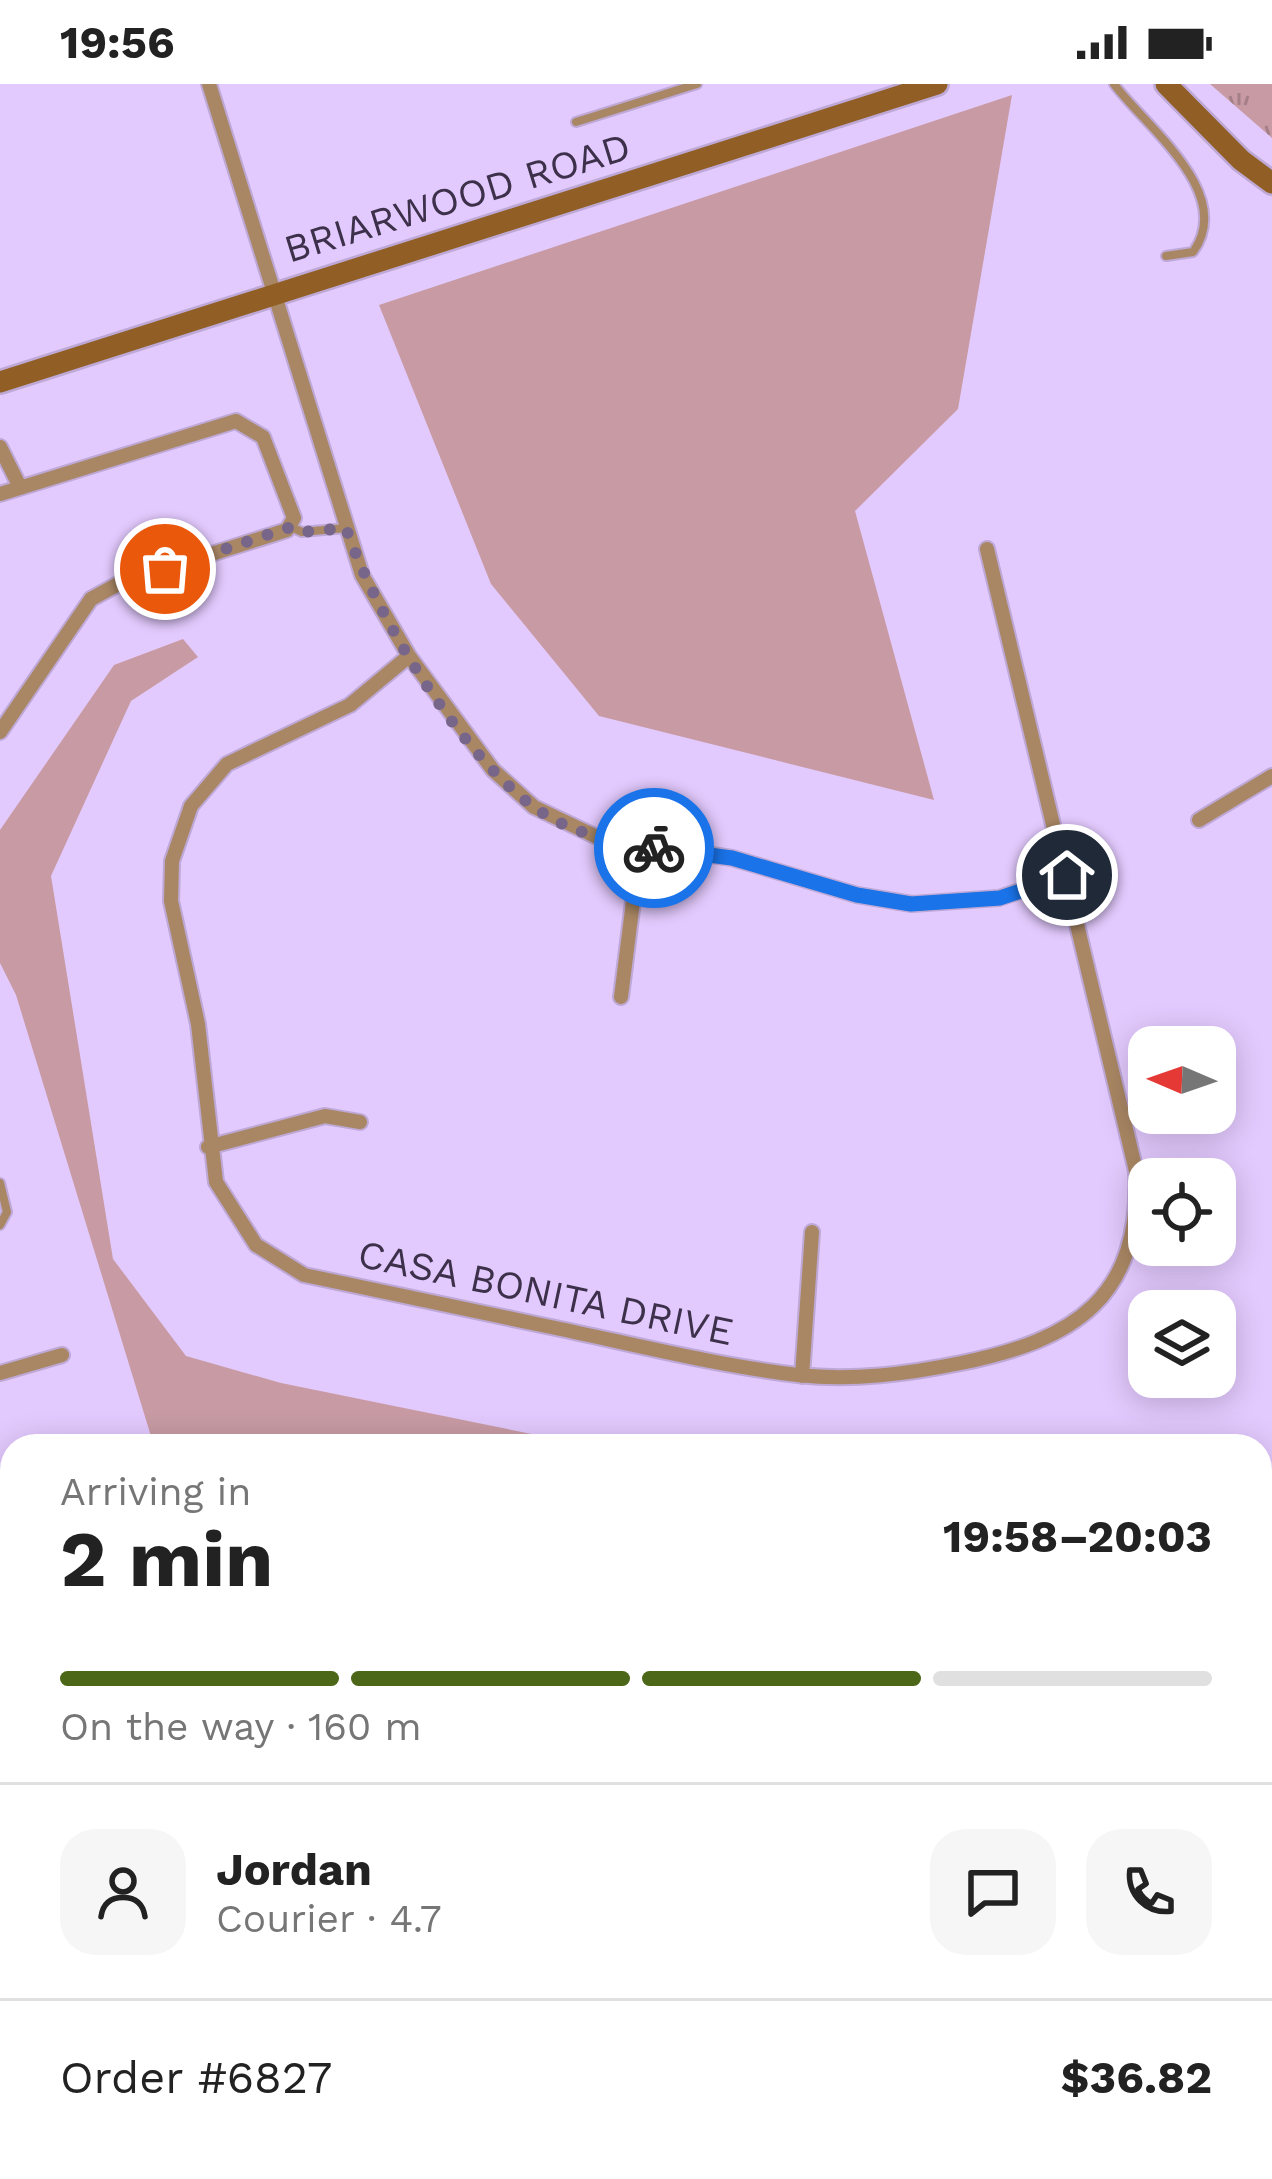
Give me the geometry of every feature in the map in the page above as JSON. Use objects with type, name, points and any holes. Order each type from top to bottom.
[{"type":"main road","name":"BRIARWOOD ROAD","points":[[0,382],[937,84]]},
{"type":"main road","points":[[1166,84],[1241,160],[1272,183]]},
{"type":"street","points":[[214,86],[273,293],[346,528],[373,599],[493,770],[534,807],[572,829],[640,846],[732,858],[857,895],[911,904],[1000,898],[1067,875]]},
{"type":"street","points":[[0,494],[236,421],[262,437],[293,511],[291,527],[120,583],[91,599],[0,732]]},
{"type":"street","points":[[0,447],[20,487]]},
{"type":"street","name":"CASA BONITA DRIVE","points":[[410,656],[350,705],[242,753],[202,790],[183,822],[172,861],[171,901],[198,1024],[208,1147],[223,1198],[243,1230],[272,1258],[304,1275],[802,1376],[910,1374],[1028,1350],[1079,1320],[1118,1271],[1132,1233],[1136,1171],[987,549]]},
{"type":"street","points":[[1199,820],[1272,776]]},
{"type":"street","points":[[621,998],[640,846]]},
{"type":"street","points":[[208,1147],[326,1116],[360,1122]]},
{"type":"street","points":[[802,1376],[812,1232]]},
{"type":"street","points":[[0,1373],[62,1355]]},
{"type":"lane","points":[[576,122],[697,84]]},
{"type":"lane","points":[[1114,84],[1168,138],[1205,214],[1201,241],[1193,252],[1166,256]]},
{"type":"lane","points":[[291,527],[302,532],[346,528]]},
{"type":"lane","points":[[0,1183],[7,1212],[0,1225]]},
{"type":"green space","points":[[1210,84],[1272,84],[1272,138]]},
{"type":"green space","points":[[1012,95],[958,409],[855,511],[934,800],[599,716],[491,584],[379,305]]},
{"type":"green space","points":[[183,639],[198,657],[131,701],[51,876],[113,1259],[186,1356],[281,1383],[532,1434],[150,1434],[16,995],[0,963],[0,830],[114,665]]},
{"type":"way so far","points":[[165,569],[291,527],[302,532],[346,528],[373,599],[493,770],[534,807],[572,829],[654,848]]},
{"type":"route","points":[[654,848],[732,858],[809,877],[857,895],[911,904],[1000,898],[1067,875]]}]
